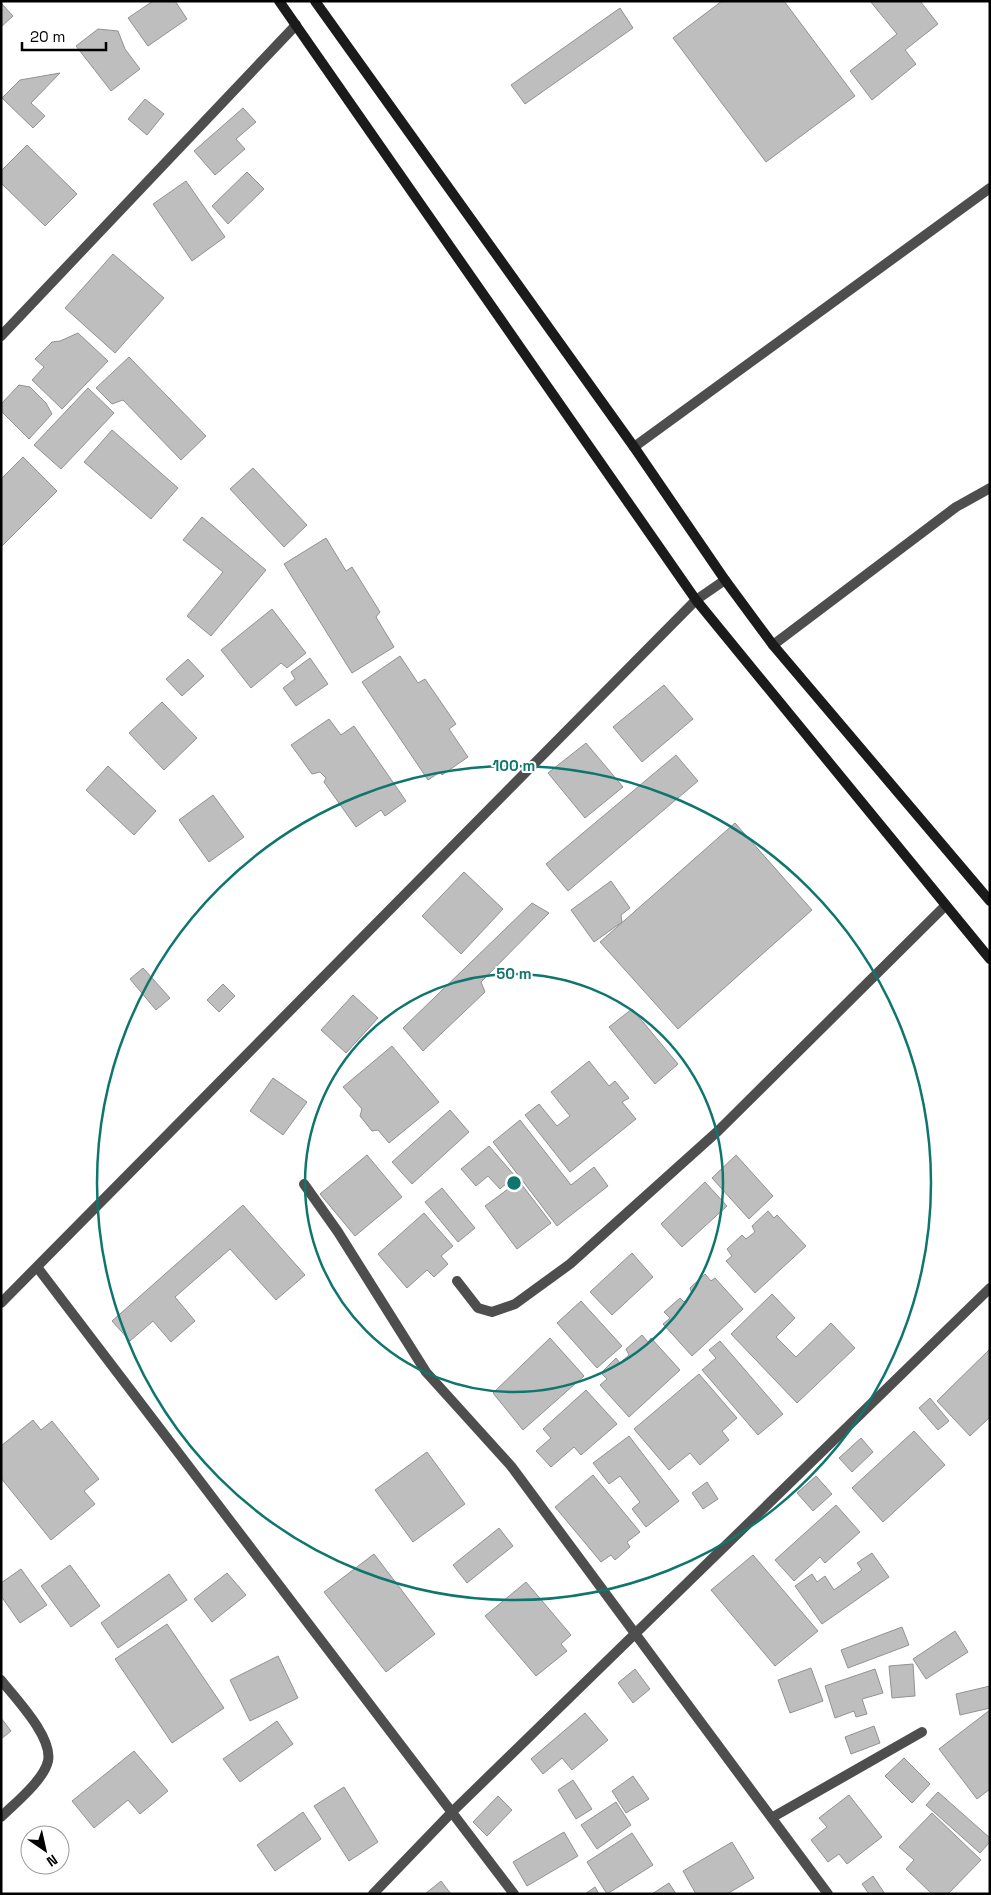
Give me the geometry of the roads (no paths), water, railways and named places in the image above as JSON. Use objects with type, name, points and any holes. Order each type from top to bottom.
[{"type":"main road","points":[[279,1],[696,600],[990,959]]},
{"type":"main road","points":[[315,1],[773,645],[990,901]]},
{"type":"street","points":[[1,336],[296,25]]},
{"type":"street","points":[[634,447],[990,188]]},
{"type":"street","points":[[773,645],[956,507],[990,488]]},
{"type":"street","points":[[1,1304],[696,600],[725,580]]},
{"type":"street","points":[[457,1281],[478,1308],[492,1312],[515,1304],[562,1270],[718,1131],[945,906]]},
{"type":"street","points":[[304,1184],[354,1257],[426,1372],[511,1466],[773,1817],[828,1894]]},
{"type":"street","points":[[37,1268],[514,1894]]},
{"type":"street","points":[[373,1894],[452,1812],[990,1288]]},
{"type":"street","points":[[1,1680],[45,1738],[48,1761],[38,1780],[1,1817]]},
{"type":"street","points":[[773,1817],[922,1732]]}]
